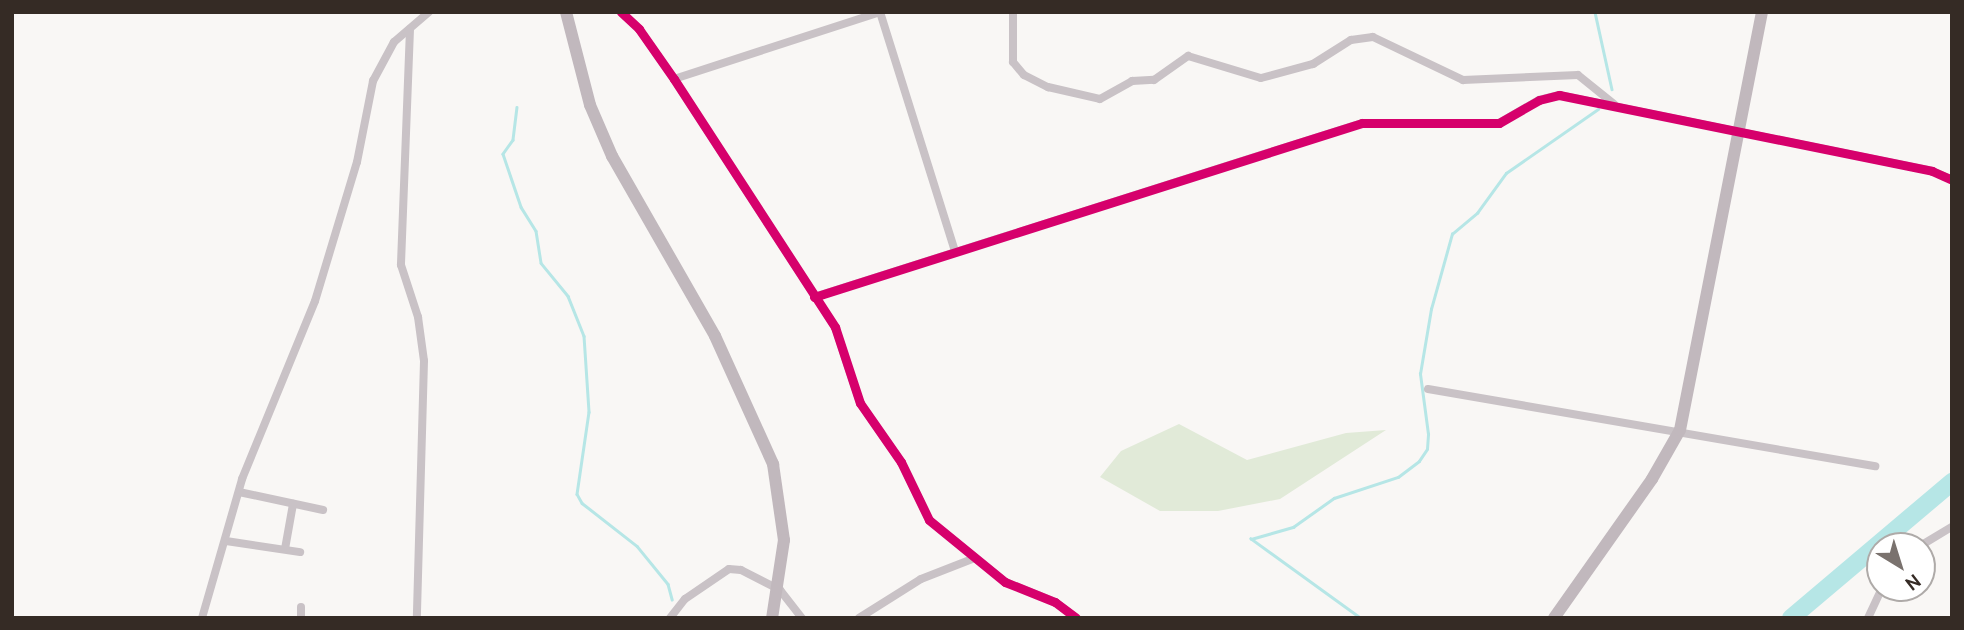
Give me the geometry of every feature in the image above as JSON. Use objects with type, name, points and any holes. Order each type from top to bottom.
[{"type":"street","points":[[202,618],[239,492],[315,301],[357,162],[373,80],[394,42],[429,12]]},
{"type":"street","points":[[566,12],[590,104],[611,156],[715,336],[765,443],[782,504],[784,540],[779,590],[772,618]]},
{"type":"street","points":[[621,12],[639,29],[674,79],[776,231],[814,298],[843,341],[860,403],[901,462],[918,503],[944,537],[972,559],[1005,582],[1055,602],[1076,618]]},
{"type":"street","points":[[674,79],[880,12],[955,251]]},
{"type":"street","points":[[1013,12],[1013,62],[1024,75],[1048,87],[1100,99],[1132,81],[1154,80],[1188,55],[1261,78],[1313,64],[1351,40],[1373,37],[1463,80],[1578,75],[1616,106]]},
{"type":"street","points":[[1554,618],[1652,479],[1680,430],[1762,12]]},
{"type":"street","points":[[410,29],[401,265],[418,317],[424,361],[417,618]]},
{"type":"street","points":[[814,298],[1362,123],[1499,123],[1539,100],[1559,95],[1739,134],[1932,171],[1952,180]]},
{"type":"street","points":[[1428,389],[1680,430],[1875,466]]},
{"type":"street","points":[[239,492],[323,510]]},
{"type":"street","points":[[285,549],[293,504]]},
{"type":"street","points":[[1936,536],[1952,527]]},
{"type":"street","points":[[226,541],[300,552]]},
{"type":"street","points":[[859,618],[921,579],[972,559]]},
{"type":"street","points":[[670,618],[685,599],[729,569],[741,570],[779,590],[802,618]]},
{"type":"street","points":[[1868,618],[1875,602]]},
{"type":"street","points":[[301,607],[301,618]]},
{"type":"green space","points":[[1179,424],[1247,460],[1346,433],[1386,430],[1280,499],[1218,511],[1160,511],[1100,477],[1121,451]]},
{"type":"waterway","points":[[1595,12],[1612,89]]},
{"type":"waterway","points":[[517,107],[513,140],[503,154],[521,207],[536,231],[541,263],[568,296],[584,336],[589,412],[577,494],[582,503],[637,546],[668,584],[672,599]]},
{"type":"waterway","points":[[1360,618],[1251,539],[1293,527],[1334,498],[1398,477],[1419,461],[1427,449],[1428,434],[1420,374],[1431,309],[1452,234],[1477,213],[1506,173],[1598,109]]},
{"type":"waterway","points":[[1791,618],[1952,482]]},
{"type":"cycle path","points":[[621,12],[639,29],[674,79],[835,327],[860,403],[901,462],[929,520],[1005,582],[1055,602],[1076,618]]},
{"type":"cycle path","points":[[814,297],[1362,123],[1499,123],[1539,100],[1559,95],[1932,171],[1952,180]]}]
